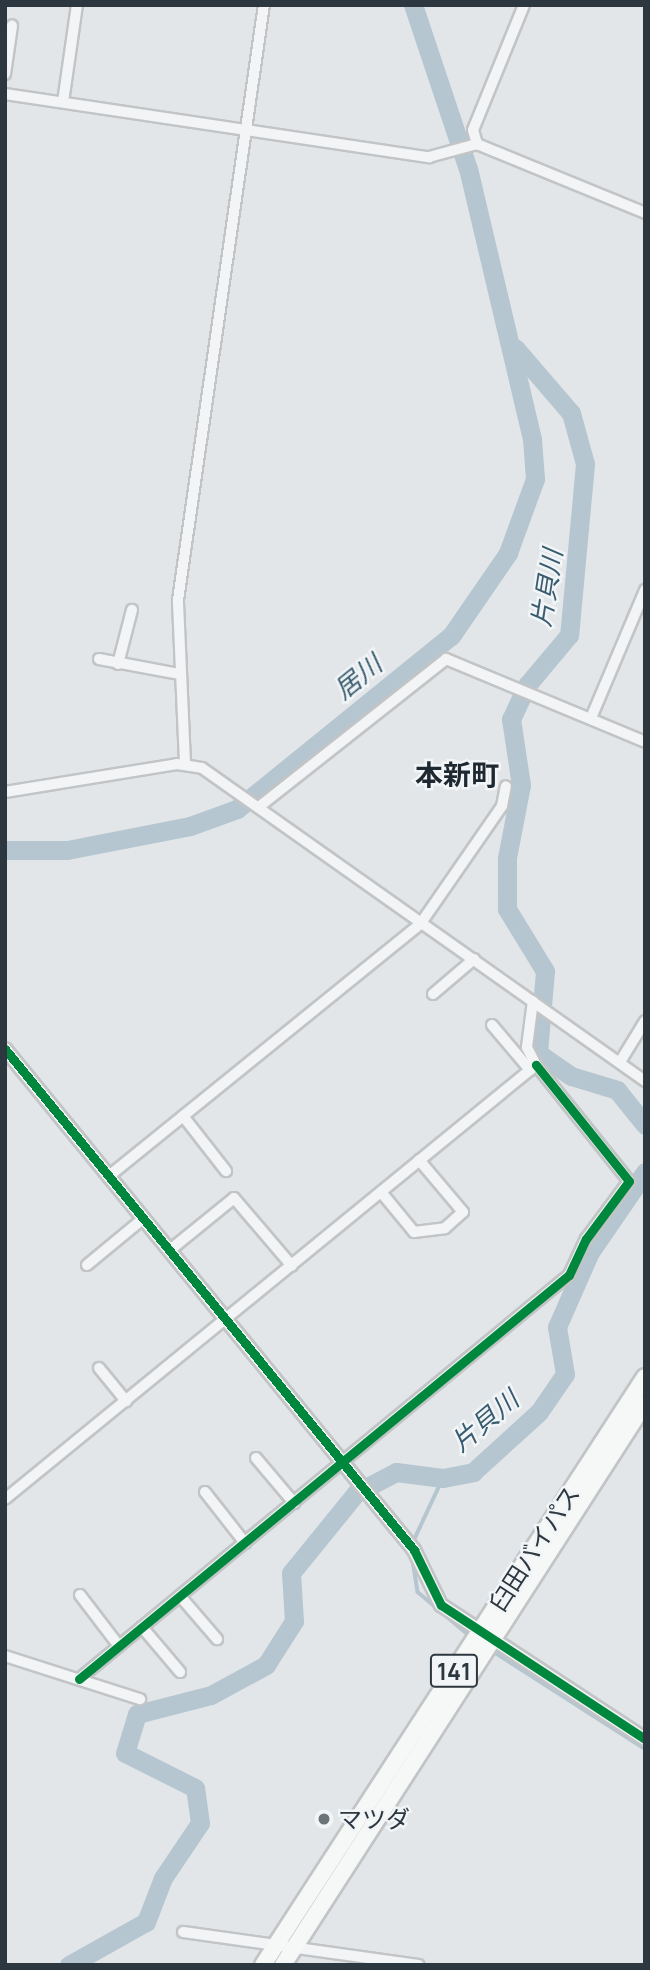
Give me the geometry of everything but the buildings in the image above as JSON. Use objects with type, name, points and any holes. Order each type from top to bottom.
[{"type":"highway","name":"臼田バイパス","points":[[283,1965],[645,1377]]},
{"type":"highway","name":"臼田バイパス","points":[[263,1965],[645,1403]]},
{"type":"street","points":[[63,102],[77,5]]},
{"type":"street","points":[[185,763],[179,674],[178,600],[264,5]]},
{"type":"street","points":[[474,147],[473,130],[524,5]]},
{"type":"street","points":[[5,74],[12,26]]},
{"type":"street","points":[[5,94],[247,130],[451,155],[474,147],[645,213]]},
{"type":"street","points":[[591,718],[645,590]]},
{"type":"street","points":[[118,664],[132,610]]},
{"type":"street","points":[[99,659],[179,674]]},
{"type":"street","points":[[257,804],[446,659],[645,742]]},
{"type":"street","points":[[5,792],[185,763],[257,804],[645,1081]]},
{"type":"street","points":[[109,1176],[421,923],[502,806],[506,786]]},
{"type":"street","points":[[433,994],[474,960]]},
{"type":"street","points":[[533,1067],[527,1047],[535,1002]]},
{"type":"street","points":[[620,1062],[645,1021]]},
{"type":"street","points":[[79,1679],[569,1275],[586,1239],[629,1181],[533,1067],[492,1025]]},
{"type":"street","points":[[5,1049],[414,1550],[436,1600],[645,1739]]},
{"type":"street","points":[[5,1499],[533,1067]]},
{"type":"street","points":[[183,1116],[226,1171]]},
{"type":"street","points":[[381,1192],[414,1232],[445,1228],[463,1212],[419,1160]]},
{"type":"street","points":[[170,1250],[234,1198],[292,1266]]},
{"type":"street","points":[[87,1265],[144,1218]]},
{"type":"street","points":[[99,1368],[126,1401]]},
{"type":"street","points":[[256,1458],[294,1503]]},
{"type":"street","points":[[205,1492],[245,1543]]},
{"type":"street","points":[[80,1595],[119,1646]]},
{"type":"street","points":[[180,1596],[217,1639]]},
{"type":"street","points":[[142,1627],[180,1672]]},
{"type":"street","points":[[5,1656],[140,1699]]},
{"type":"street","points":[[183,1932],[419,1965]]},
{"type":"waterway","name":"居川","points":[[5,850],[67,850],[190,826],[237,809],[451,636],[508,553],[535,479],[532,439],[468,169],[413,5]]},
{"type":"waterway","name":"片貝川","points":[[515,348],[571,413],[585,464],[569,635],[527,685],[511,719],[521,785],[507,858],[507,909],[545,971],[538,1053],[571,1076],[617,1090],[645,1125]]},
{"type":"waterway","name":"片貝川","points":[[69,1965],[146,1922],[163,1878],[200,1823],[195,1788],[125,1753],[137,1714],[211,1695],[266,1665],[294,1621],[291,1573],[356,1493],[396,1472],[443,1478],[473,1472],[539,1412],[565,1374],[557,1327],[590,1252],[645,1172]]},
{"type":"waterway","points":[[413,1542],[443,1478]]},
{"type":"waterway","points":[[412,1554],[418,1592],[470,1636]]},
{"type":"waterway","points":[[491,1650],[645,1749]]},
{"type":"cycle path","points":[[5,1049],[414,1550],[441,1605],[645,1739]]},
{"type":"cycle path","points":[[79,1679],[569,1275],[586,1239],[629,1181],[536,1065]]},
{"type":"place","name":"マツダ","points":[[324,1819]]},
{"type":"district","name":"本新町","points":[[457,774]]}]
